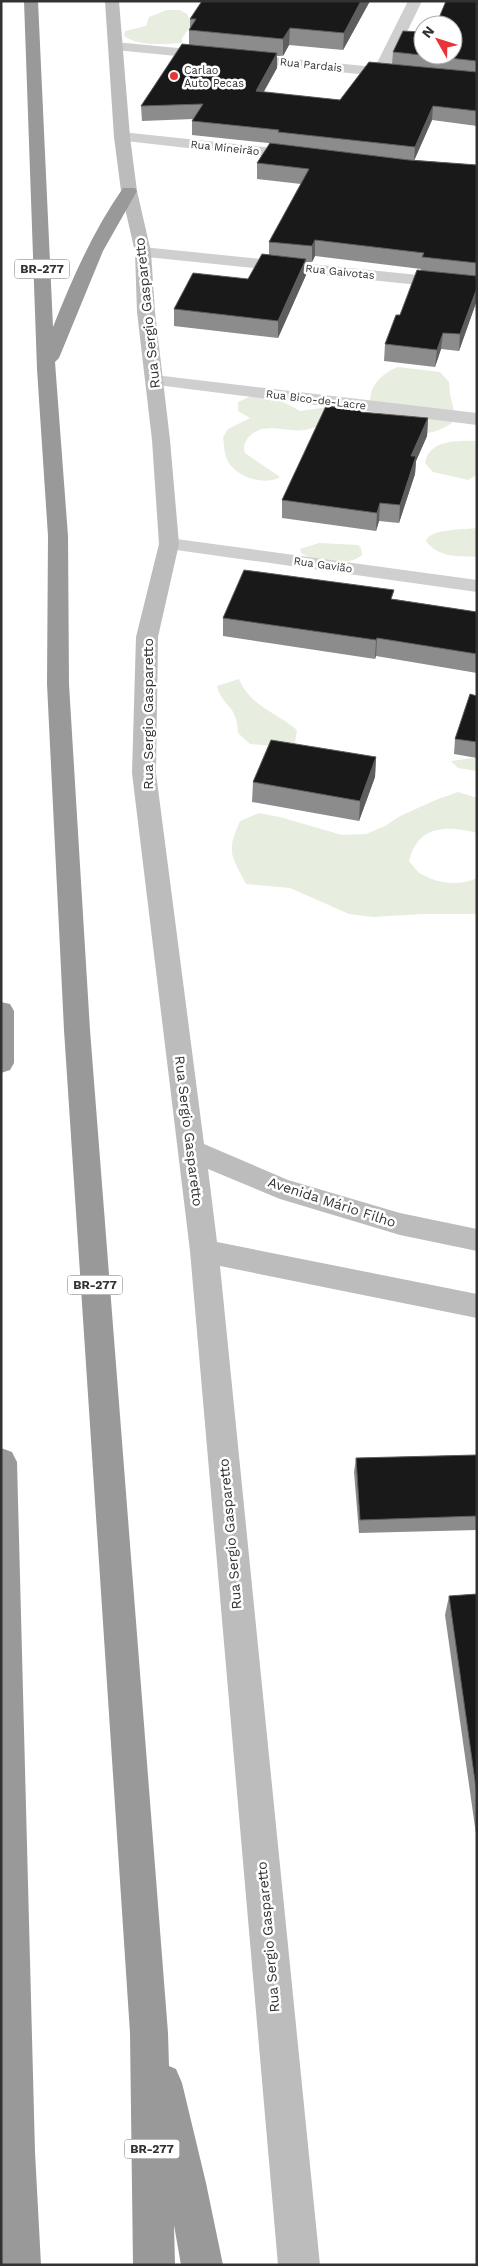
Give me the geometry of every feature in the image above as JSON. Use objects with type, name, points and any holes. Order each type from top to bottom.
[{"type":"highway","name":"BR-277","points":[[32,1],[46,369],[58,536],[58,684],[77,1030],[149,2033],[154,2265]]},
{"type":"highway","points":[[46,369],[73,299],[110,217],[129,191]]},
{"type":"highway","points":[[1,1011],[1,1063]]},
{"type":"highway","points":[[1,1462],[15,2152],[20,2265]]},
{"type":"highway","points":[[149,2033],[186,2183],[202,2265]]},
{"type":"street","name":"Rua Sergio Gasparetto","points":[[112,1],[122,137],[129,191],[143,252],[146,312],[155,380],[169,544],[147,637],[144,773],[204,1251],[299,2265]]},
{"type":"street","points":[[380,72],[415,1]]},
{"type":"street","name":"Rua Pardais","points":[[115,46],[419,76]]},
{"type":"street","name":"Rua Mineirão","points":[[122,137],[319,158]]},
{"type":"street","name":"Rua Gaivotas","points":[[143,252],[477,286]]},
{"type":"street","name":"Rua Bico-de-Lacre","points":[[155,380],[477,419]]},
{"type":"street","name":"Rua Gavião","points":[[169,544],[477,586]]},
{"type":"street","name":"Avenida Mário Filho","points":[[192,1150],[280,1188],[400,1224],[477,1240]]},
{"type":"street","points":[[204,1251],[477,1306]]},
{"type":"shaded area","points":[[167,10],[180,10],[187,14],[192,24],[182,38],[182,43],[144,43],[130,40],[124,36],[125,31],[146,26],[149,17]]},
{"type":"shaded area","points":[[398,367],[440,372],[449,382],[454,411],[452,423],[435,431],[421,433],[399,426],[375,414],[370,397],[375,384],[385,374]]},
{"type":"shaded area","points":[[253,395],[278,399],[300,411],[328,407],[333,416],[309,429],[261,429],[254,432],[248,438],[244,445],[245,453],[280,477],[273,480],[266,481],[249,478],[235,470],[229,464],[225,455],[223,437],[228,429],[250,418],[238,411],[238,402]]},
{"type":"shaded area","points":[[477,441],[477,475],[468,480],[433,472],[425,463],[427,455],[432,450],[445,443]]},
{"type":"shaded area","points":[[477,528],[477,557],[442,553],[436,551],[426,541],[434,534],[448,530]]},
{"type":"shaded area","points":[[319,543],[358,545],[361,548],[362,555],[348,561],[332,562],[315,559],[301,553],[300,549]]},
{"type":"shaded area","points":[[239,679],[250,696],[264,708],[297,730],[295,743],[273,746],[250,744],[238,733],[235,716],[223,699],[217,686]]},
{"type":"shaded area","points":[[477,758],[477,771],[458,768],[451,761]]},
{"type":"shaded area","points":[[458,792],[477,798],[477,833],[455,829],[435,830],[419,840],[413,849],[409,861],[421,874],[443,882],[457,883],[477,878],[477,914],[423,914],[373,917],[349,914],[290,888],[246,884],[232,853],[233,840],[240,821],[259,813],[280,817],[342,835],[366,834],[385,826],[400,816]]},
{"type":"building","points":[[202,1],[361,1],[344,33],[290,28],[283,39],[189,30],[196,19],[190,19]]},
{"type":"building","points":[[446,1],[477,1],[477,61],[463,60],[463,15],[440,15]]},
{"type":"building","points":[[403,31],[413,32],[413,54],[393,52]]},
{"type":"building","points":[[182,44],[277,53],[256,91],[340,100],[369,62],[477,72],[477,111],[433,106],[415,147],[192,121],[203,104],[141,106]]},
{"type":"building","points":[[270,143],[409,160],[477,165],[477,263],[422,257],[424,253],[315,240],[312,246],[269,242],[309,169],[257,163]]},
{"type":"building","points":[[262,254],[306,259],[278,321],[174,309],[193,273],[248,279]]},
{"type":"building","points":[[417,270],[477,276],[477,288],[460,334],[443,333],[437,350],[385,344],[396,315],[400,315]]},
{"type":"building","points":[[326,406],[362,410],[361,412],[428,418],[411,456],[416,456],[400,505],[380,503],[377,513],[282,500]]},
{"type":"building","points":[[244,570],[394,590],[391,599],[477,612],[477,654],[377,638],[376,640],[223,618]]},
{"type":"building","points":[[470,694],[477,696],[477,742],[455,739]]},
{"type":"building","points":[[271,740],[376,757],[360,801],[253,782]]},
{"type":"building","points":[[477,1455],[477,1516],[360,1520],[356,1458]]},
{"type":"building","points":[[477,1594],[477,1795],[449,1596]]},
{"type":"place","name":"Carlao Auto Pecas","points":[[174,76]]}]
